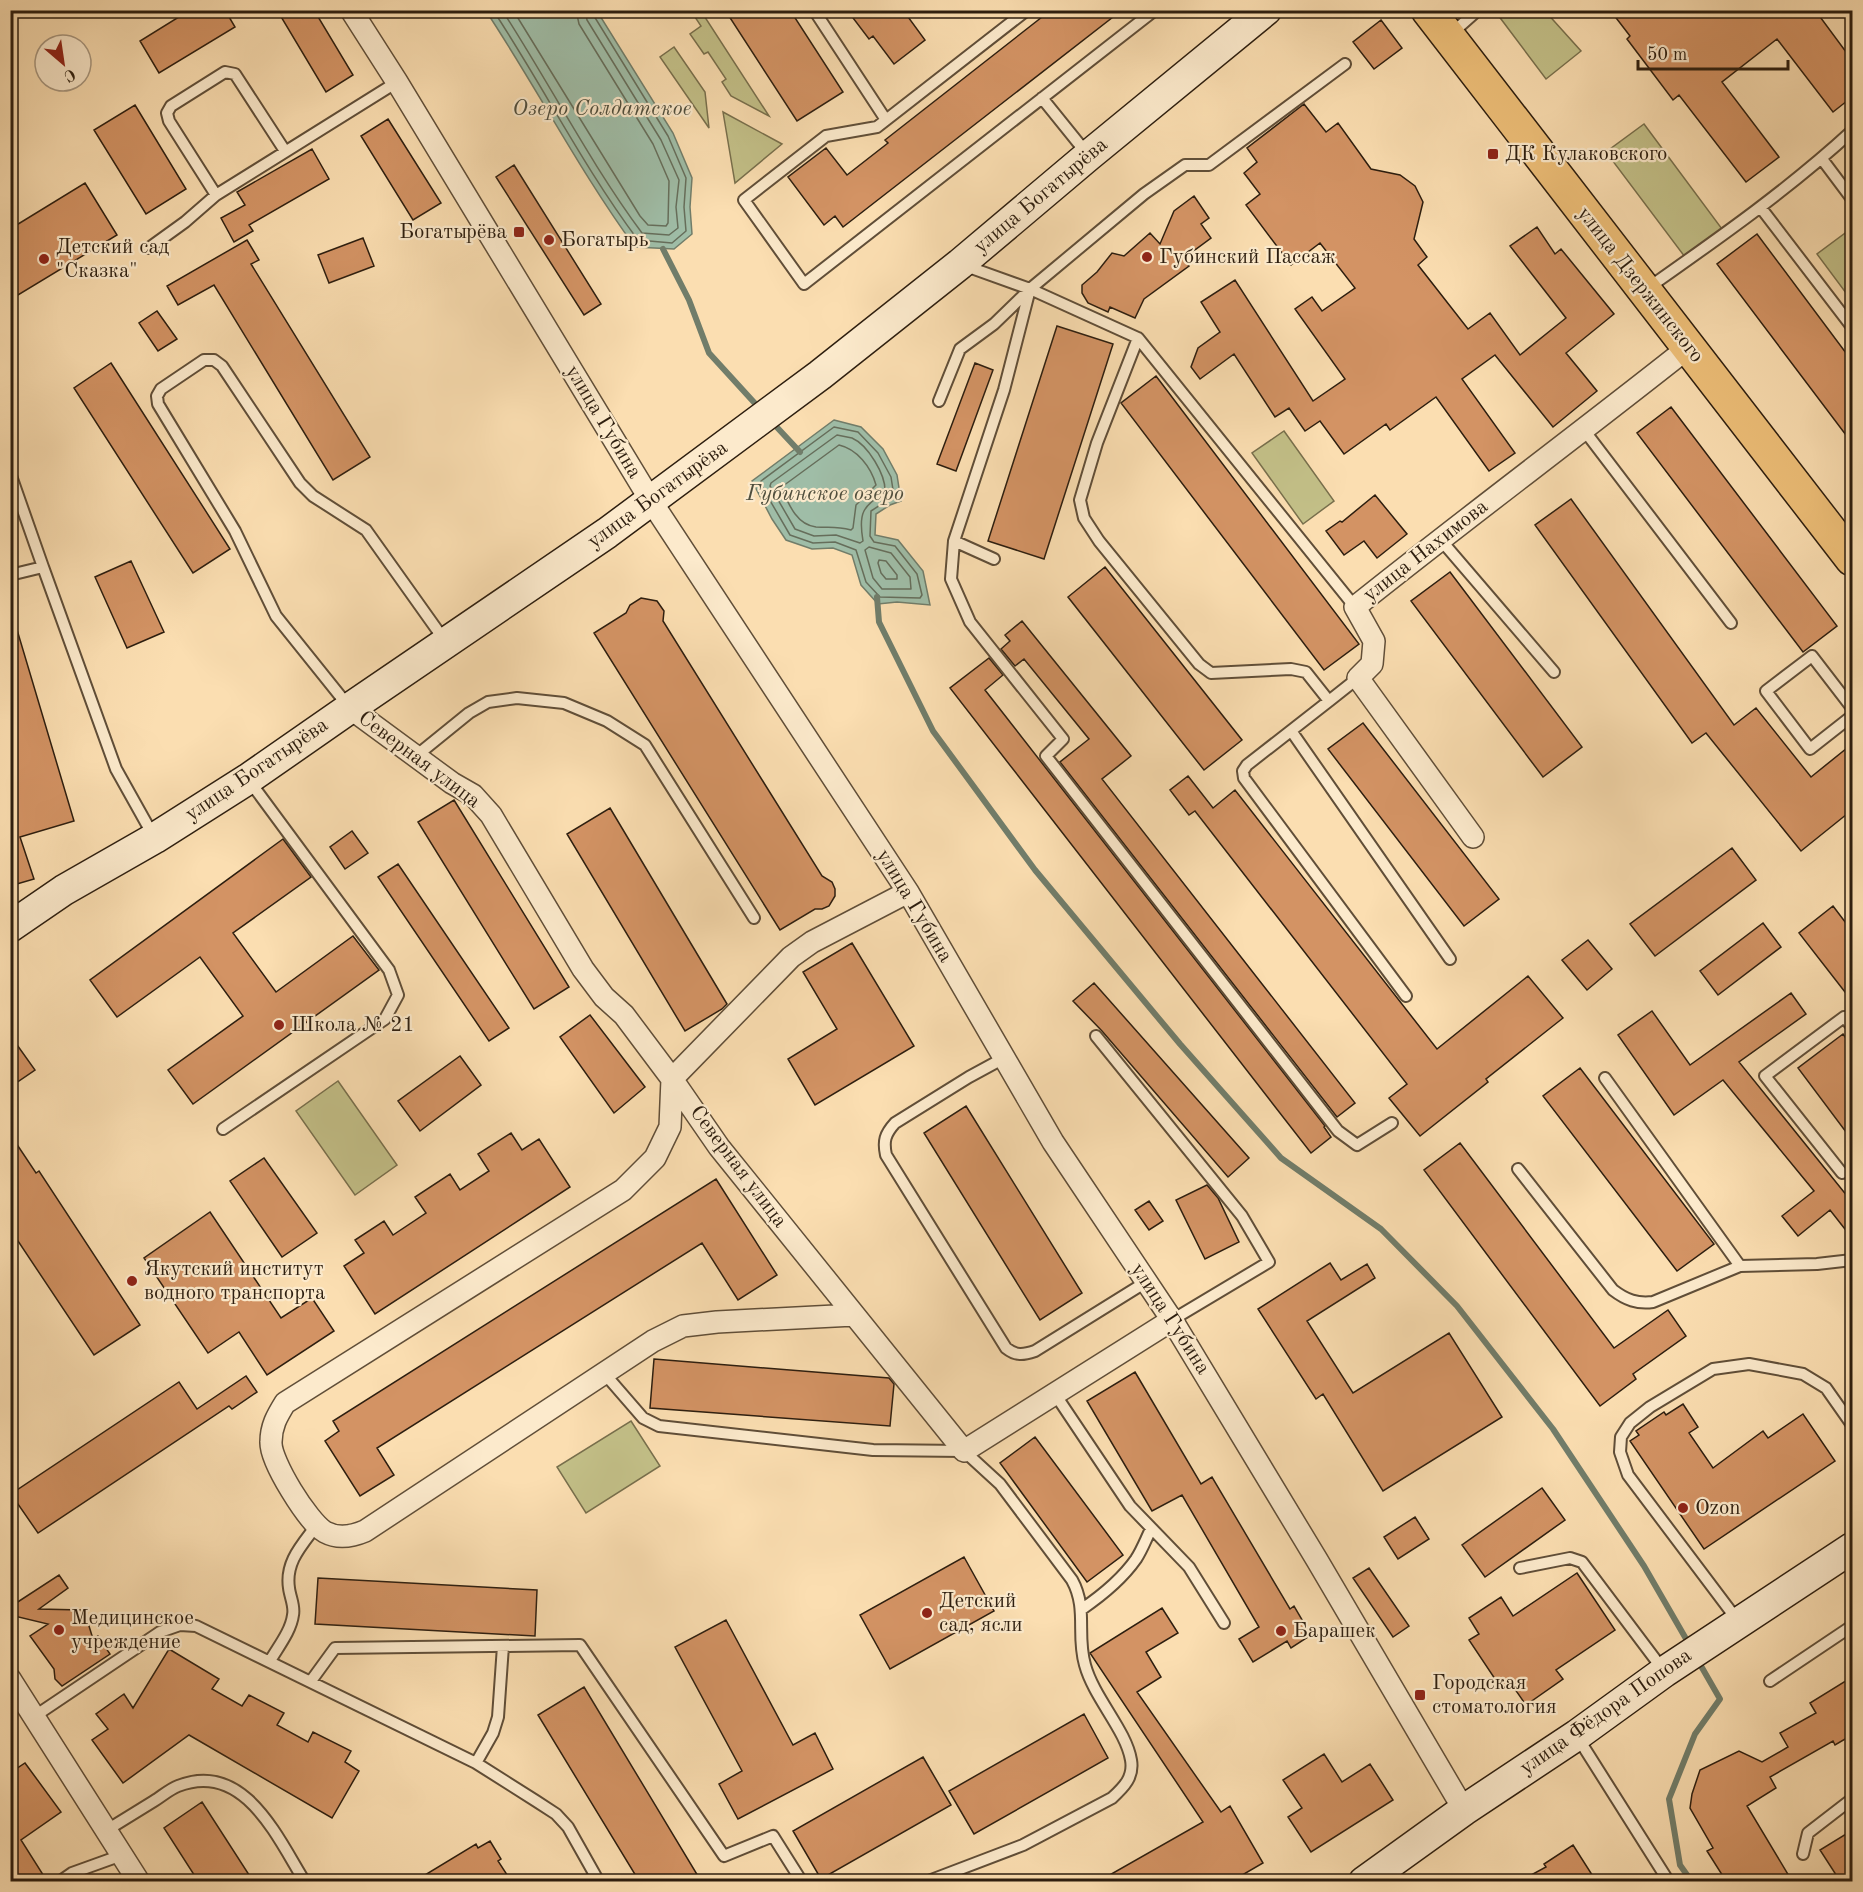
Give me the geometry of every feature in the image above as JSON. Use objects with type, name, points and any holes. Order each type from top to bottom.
[{"type":"main road","name":"улица Богатырёва","points":[[10,927],[64,890],[155,838],[248,779],[447,644],[651,501],[820,375],[960,264],[1266,10]]},
{"type":"main road","name":"улица Дзержинского","points":[[1428,10],[1852,559]]},
{"type":"main road","name":"улица Фёдора Попова","points":[[1369,1880],[1464,1810],[1577,1735],[1684,1658],[1852,1548]]},
{"type":"street","name":"улица Губина","points":[[351,10],[651,501],[908,892],[1053,1142],[1172,1320],[1464,1810]]},
{"type":"street","name":"улица Нахимова","points":[[1358,678],[1372,664],[1374,641],[1355,607],[1689,347]]},
{"type":"street","points":[[1358,678],[1473,837]]},
{"type":"street","name":"Северная улица","points":[[350,708],[452,783],[472,795],[491,815],[583,969],[604,996],[624,1015],[719,1147],[964,1451]]},
{"type":"street","points":[[854,1315],[717,1322],[683,1326],[652,1341],[365,1531],[344,1537],[326,1533],[316,1526],[274,1462],[270,1444],[274,1421],[285,1403],[623,1190],[655,1158],[670,1127],[672,1079],[791,957],[812,942],[908,892]]},
{"type":"street","points":[[964,1451],[1172,1320]]},
{"type":"street","points":[[10,1678],[139,1881]]},
{"type":"lane","points":[[814,10],[886,120]]},
{"type":"lane","points":[[1027,10],[877,127],[826,136],[744,200],[804,284],[1155,10]]},
{"type":"lane","points":[[1448,36],[1478,10]]},
{"type":"lane","points":[[1848,10],[1852,17]]},
{"type":"lane","points":[[939,401],[960,349],[994,324],[1030,289],[1144,194],[1185,165],[1209,165],[1345,64]]},
{"type":"lane","points":[[216,195],[169,121],[168,113],[171,106],[225,72],[236,74],[285,151]]},
{"type":"lane","points":[[148,248],[185,222],[216,195],[397,82]]},
{"type":"lane","points":[[1042,98],[1088,156]]},
{"type":"lane","points":[[1644,290],[1761,208],[1822,159],[1852,131]]},
{"type":"lane","points":[[1822,159],[1852,199]]},
{"type":"lane","points":[[1761,208],[1852,327]]},
{"type":"lane","points":[[960,264],[1030,289],[1138,338],[1355,607]]},
{"type":"lane","points":[[1030,289],[1004,390],[954,541],[951,579],[970,622],[1063,739],[1046,756],[1338,1131],[1357,1145],[1392,1123]]},
{"type":"lane","points":[[1138,338],[1094,454],[1080,500],[1084,518],[1099,541],[1198,664],[1211,673],[1291,669],[1306,672],[1329,701]]},
{"type":"lane","points":[[350,708],[276,616],[235,531],[158,404],[157,396],[161,389],[204,360],[214,360],[222,366],[306,490],[366,530],[447,644]]},
{"type":"lane","points":[[1584,430],[1731,623]]},
{"type":"lane","points":[[10,473],[116,769],[155,838]]},
{"type":"lane","points":[[1440,539],[1554,672]]},
{"type":"lane","points":[[954,541],[994,559]]},
{"type":"lane","points":[[10,575],[43,567]]},
{"type":"lane","points":[[1852,708],[1812,656],[1766,692],[1810,749],[1852,716]]},
{"type":"lane","points":[[1358,678],[1247,765],[1243,771],[1244,778],[1406,996]]},
{"type":"lane","points":[[416,756],[469,713],[488,702],[518,698],[564,704],[607,721],[645,745],[754,918]]},
{"type":"lane","points":[[1292,732],[1450,959]]},
{"type":"lane","points":[[223,1129],[386,1019],[398,996],[389,970],[248,779]]},
{"type":"lane","points":[[1842,1173],[1765,1076],[1844,1017],[1852,1027]]},
{"type":"lane","points":[[1096,1036],[1242,1216],[1269,1262],[1172,1320]]},
{"type":"lane","points":[[1004,1058],[895,1123],[887,1132],[884,1145],[886,1155],[1006,1348],[1013,1354],[1023,1355],[1035,1350],[1146,1282]]},
{"type":"lane","points":[[1605,1078],[1740,1266]]},
{"type":"lane","points":[[1518,1169],[1613,1290],[1624,1298],[1641,1304],[1653,1302],[1740,1266],[1817,1264],[1852,1260]]},
{"type":"lane","points":[[1738,1622],[1628,1475],[1620,1452],[1621,1437],[1630,1422],[1650,1407],[1713,1369],[1749,1364],[1803,1374],[1826,1388],[1852,1425]]},
{"type":"lane","points":[[604,1373],[643,1418],[659,1426],[873,1450],[964,1451],[999,1484],[1072,1580],[1079,1593],[1082,1609],[1084,1664],[1092,1686],[1126,1745],[1131,1760],[1131,1775],[1124,1788],[1112,1798],[1023,1845],[926,1881]]},
{"type":"lane","points":[[1055,1394],[1130,1506],[1190,1567],[1224,1623]]},
{"type":"lane","points":[[270,1661],[292,1622],[294,1614],[289,1586],[290,1566],[295,1555],[316,1526]]},
{"type":"lane","points":[[1082,1609],[1126,1572],[1136,1559],[1151,1529]]},
{"type":"lane","points":[[1520,1568],[1570,1558],[1582,1562],[1684,1658]]},
{"type":"lane","points":[[35,1716],[160,1632],[180,1625],[196,1626],[476,1763],[556,1814],[568,1827],[599,1881]]},
{"type":"lane","points":[[1770,1682],[1852,1626]]},
{"type":"lane","points":[[311,1681],[335,1648],[580,1645],[724,1856],[773,1836],[802,1881]]},
{"type":"lane","points":[[476,1763],[493,1733],[498,1717],[503,1646]]},
{"type":"lane","points":[[1577,1735],[1669,1881]]},
{"type":"lane","points":[[107,1830],[177,1786],[200,1780],[221,1783],[242,1794],[260,1810],[305,1881]]},
{"type":"lane","points":[[1803,1854],[1808,1833],[1852,1799]]},
{"type":"lane","points":[[59,1881],[72,1873],[122,1855]]},
{"type":"shaded area","points":[[1504,10],[1545,11],[1581,51],[1546,79],[1498,15]]},
{"type":"shaded area","points":[[691,11],[701,11],[769,116],[731,96],[722,82],[726,79],[708,52],[704,54],[690,34],[701,26]]},
{"type":"shaded area","points":[[674,47],[705,92],[709,128],[660,57]]},
{"type":"shaded area","points":[[723,112],[782,144],[735,183]]},
{"type":"shaded area","points":[[1644,124],[1725,233],[1688,261],[1606,152]]},
{"type":"shaded area","points":[[1852,228],[1852,301],[1817,254]]},
{"type":"shaded area","points":[[1284,431],[1334,501],[1303,524],[1252,453]]},
{"type":"shaded area","points":[[338,1081],[397,1165],[355,1195],[296,1111]]},
{"type":"shaded area","points":[[631,1421],[660,1466],[586,1513],[557,1467]]},
{"type":"water","name":"Озеро Солдатское","points":[[486,11],[597,11],[673,133],[692,178],[690,207],[692,234],[674,249],[635,247],[577,160]]},
{"type":"water","name":"Губинское озеро","points":[[834,420],[861,427],[883,449],[897,475],[901,501],[876,514],[875,535],[898,540],[923,571],[930,605],[897,602],[878,604],[861,585],[852,555],[833,548],[812,549],[786,540],[752,481]]},
{"type":"building","points":[[190,10],[225,10],[235,27],[159,73],[140,41]]},
{"type":"building","points":[[277,10],[314,10],[353,75],[326,92]]},
{"type":"building","points":[[725,10],[790,10],[843,92],[797,121]]},
{"type":"building","points":[[847,10],[903,10],[925,40],[894,64],[873,36],[869,39]]},
{"type":"building","points":[[1051,10],[1122,10],[843,227],[835,216],[824,225],[788,177],[826,148],[847,175],[888,143],[885,140]]},
{"type":"building","points":[[1610,10],[1815,10],[1852,60],[1852,97],[1833,112],[1777,39],[1722,82],[1779,157],[1746,182],[1679,95],[1673,100],[1627,39],[1630,36]]},
{"type":"building","points":[[1381,20],[1402,48],[1374,69],[1353,42]]},
{"type":"building","points":[[1304,104],[1326,132],[1338,123],[1371,169],[1400,175],[1415,186],[1423,202],[1414,239],[1427,257],[1418,265],[1468,329],[1490,313],[1520,355],[1566,318],[1510,246],[1537,227],[1555,254],[1561,249],[1614,314],[1566,353],[1597,391],[1553,427],[1495,355],[1462,379],[1515,453],[1489,471],[1436,397],[1390,430],[1386,424],[1344,454],[1320,421],[1305,431],[1289,408],[1275,417],[1234,354],[1200,379],[1191,367],[1198,348],[1220,332],[1201,302],[1235,280],[1313,401],[1345,379],[1295,309],[1312,297],[1322,311],[1355,288],[1320,243],[1291,265],[1246,205],[1260,194],[1244,173],[1257,162],[1247,148]]},
{"type":"building","points":[[135,105],[186,189],[146,214],[94,130]]},
{"type":"building","points":[[388,119],[441,203],[413,220],[361,136]]},
{"type":"building","points":[[312,149],[329,179],[249,225],[253,231],[234,242],[221,218],[245,205],[237,192]]},
{"type":"building","name":"Богатырь","points":[[514,165],[601,304],[584,315],[496,177]]},
{"type":"building","name":"Детский сад \"Сказка\"","points":[[85,183],[117,235],[18,295],[10,283],[10,229]]},
{"type":"building","name":"Губинский Пассаж","points":[[1194,196],[1209,218],[1201,224],[1211,238],[1184,258],[1189,266],[1144,299],[1135,318],[1110,307],[1108,312],[1088,303],[1082,293],[1082,285],[1097,272],[1112,253],[1124,256],[1150,233],[1160,244],[1174,211]]},
{"type":"building","points":[[1757,234],[1852,361],[1852,443],[1717,264]]},
{"type":"building","points":[[363,238],[374,266],[329,283],[318,255]]},
{"type":"building","points":[[247,240],[259,260],[251,264],[370,457],[333,480],[214,285],[178,305],[167,286]]},
{"type":"building","points":[[157,311],[177,339],[158,351],[139,323]]},
{"type":"building","points":[[1057,326],[1113,344],[1044,559],[988,541]]},
{"type":"building","points":[[111,363],[230,549],[193,573],[74,388]]},
{"type":"building","points":[[975,363],[993,370],[956,471],[937,464]]},
{"type":"building","points":[[1156,376],[1359,644],[1324,670],[1121,403]]},
{"type":"building","points":[[1671,407],[1837,626],[1803,652],[1637,433]]},
{"type":"building","points":[[1375,495],[1407,534],[1377,558],[1364,541],[1344,555],[1326,531],[1340,521],[1342,522]]},
{"type":"building","points":[[1571,499],[1734,725],[1756,708],[1811,777],[1852,744],[1852,810],[1801,851],[1706,733],[1692,743],[1535,525]]},
{"type":"building","points":[[131,561],[164,632],[127,648],[95,577]]},
{"type":"building","points":[[1105,567],[1242,740],[1204,770],[1068,597]]},
{"type":"building","points":[[1450,572],[1582,747],[1543,777],[1411,601]]},
{"type":"building","points":[[641,598],[657,601],[664,611],[663,621],[822,876],[832,882],[835,896],[829,906],[815,909],[780,930],[594,633],[626,613],[630,605]]},
{"type":"building","points":[[1022,621],[1131,756],[1102,779],[1355,1103],[1337,1117],[1060,762],[1089,739],[1024,659],[1015,666],[1001,649],[1010,641],[1005,635]]},
{"type":"building","points":[[10,623],[15,623],[74,821],[20,837],[34,879],[10,886]]},
{"type":"building","points":[[989,658],[1003,675],[985,690],[1325,1126],[1331,1137],[1311,1153],[950,688]]},
{"type":"building","points":[[1363,723],[1499,899],[1464,926],[1328,749]]},
{"type":"building","points":[[1188,776],[1213,808],[1235,790],[1437,1049],[1528,976],[1563,1018],[1486,1079],[1488,1082],[1420,1136],[1389,1098],[1407,1084],[1195,811],[1189,815],[1170,790]]},
{"type":"building","points":[[454,800],[569,987],[534,1009],[418,822]]},
{"type":"building","points":[[610,808],[727,1004],[685,1031],[567,834]]},
{"type":"building","points":[[352,831],[368,853],[345,869],[330,847]]},
{"type":"building","points":[[283,839],[311,877],[233,933],[276,992],[353,936],[379,970],[193,1104],[168,1070],[243,1016],[200,957],[117,1017],[90,980]]},
{"type":"building","points":[[1732,848],[1756,880],[1655,956],[1630,924]]},
{"type":"building","points":[[398,864],[509,1028],[489,1041],[378,877]]},
{"type":"building","points":[[1833,906],[1852,931],[1852,1001],[1799,933]]},
{"type":"building","points":[[1763,923],[1781,947],[1718,995],[1700,971]]},
{"type":"building","points":[[1588,940],[1612,969],[1587,990],[1562,960]]},
{"type":"building","points":[[852,943],[914,1046],[815,1105],[788,1059],[837,1029],[803,972]]},
{"type":"building","points":[[1094,983],[1249,1158],[1228,1177],[1102,1031],[1073,1001]]},
{"type":"building","points":[[1791,993],[1806,1014],[1739,1062],[1852,1202],[1852,1238],[1830,1210],[1798,1236],[1782,1216],[1814,1191],[1723,1080],[1674,1115],[1618,1035],[1652,1011],[1690,1065]]},
{"type":"building","points":[[590,1015],[645,1087],[614,1113],[560,1037]]},
{"type":"building","points":[[1843,1034],[1852,1047],[1852,1140],[1798,1068]]},
{"type":"building","points":[[10,1035],[35,1070],[10,1087]]},
{"type":"building","points":[[460,1056],[481,1085],[420,1131],[398,1101]]},
{"type":"building","points":[[1580,1068],[1714,1244],[1677,1271],[1543,1096]]},
{"type":"building","points":[[966,1106],[1082,1293],[1040,1320],[924,1133]]},
{"type":"building","points":[[511,1133],[522,1150],[539,1139],[570,1187],[375,1314],[344,1266],[364,1253],[355,1240],[384,1221],[393,1235],[426,1213],[415,1197],[450,1174],[460,1190],[489,1171],[478,1154]]},
{"type":"building","points":[[10,1134],[36,1173],[39,1171],[140,1325],[94,1355],[10,1229]]},
{"type":"building","points":[[1460,1143],[1614,1348],[1668,1310],[1686,1336],[1633,1374],[1636,1379],[1600,1406],[1424,1170]]},
{"type":"building","points":[[264,1158],[317,1233],[282,1257],[230,1181]]},
{"type":"building","points":[[716,1179],[777,1275],[738,1300],[702,1243],[377,1448],[394,1475],[360,1496],[325,1441],[339,1431],[333,1421]]},
{"type":"building","points":[[1207,1185],[1218,1198],[1239,1242],[1205,1259],[1176,1200]]},
{"type":"building","points":[[1149,1201],[1163,1221],[1149,1230],[1135,1210]]},
{"type":"building","points":[[210,1212],[281,1318],[312,1298],[334,1331],[267,1375],[239,1332],[208,1353],[144,1258]]},
{"type":"building","points":[[1330,1263],[1341,1280],[1367,1264],[1375,1278],[1307,1321],[1353,1393],[1449,1333],[1502,1417],[1383,1491],[1323,1394],[1316,1399],[1258,1309]]},
{"type":"building","points":[[654,1359],[889,1378],[894,1384],[890,1426],[650,1408]]},
{"type":"building","points":[[1135,1372],[1201,1484],[1212,1477],[1290,1609],[1294,1606],[1311,1635],[1291,1648],[1287,1641],[1253,1662],[1239,1639],[1259,1627],[1182,1495],[1152,1511],[1087,1401]]},
{"type":"building","points":[[246,1376],[257,1392],[232,1409],[229,1406],[38,1533],[11,1494],[179,1382],[197,1409]]},
{"type":"building","points":[[1683,1404],[1698,1427],[1689,1433],[1713,1468],[1763,1431],[1768,1438],[1803,1414],[1835,1461],[1704,1549],[1630,1441],[1639,1435],[1636,1431],[1664,1412],[1666,1415]]},
{"type":"building","points":[[1035,1437],[1123,1555],[1087,1582],[1000,1463]]},
{"type":"building","points":[[1542,1488],[1565,1520],[1485,1577],[1462,1545]]},
{"type":"building","points":[[1415,1517],[1429,1539],[1398,1559],[1384,1537]]},
{"type":"building","name":"Детский сад, ясли","points":[[964,1557],[994,1611],[890,1669],[860,1615]]},
{"type":"building","points":[[1369,1568],[1409,1626],[1393,1637],[1353,1578]]},
{"type":"building","points":[[1577,1573],[1615,1630],[1556,1670],[1563,1679],[1526,1705],[1510,1682],[1501,1688],[1469,1640],[1479,1634],[1469,1618],[1501,1597],[1513,1616]]},
{"type":"building","name":"Медицинское учреждение","points":[[59,1575],[68,1588],[39,1609],[81,1610],[85,1613],[93,1639],[98,1636],[110,1654],[62,1686],[55,1679],[54,1669],[30,1636],[48,1624],[10,1615],[10,1607]]},
{"type":"building","points":[[318,1578],[537,1590],[535,1636],[315,1624]]},
{"type":"building","points":[[1162,1608],[1178,1633],[1146,1652],[1161,1677],[1137,1692],[1221,1812],[1230,1806],[1263,1863],[1232,1881],[1099,1881],[1203,1822],[1090,1653]]},
{"type":"building","points":[[726,1620],[793,1745],[815,1733],[833,1769],[738,1819],[719,1784],[742,1771],[675,1647]]},
{"type":"building","points":[[169,1649],[219,1679],[212,1689],[242,1706],[249,1695],[284,1713],[277,1725],[308,1742],[313,1732],[351,1751],[345,1762],[359,1771],[332,1818],[189,1735],[123,1783],[92,1740],[108,1729],[96,1714],[124,1694],[133,1708]]},
{"type":"building","points":[[1852,1677],[1852,1735],[1835,1745],[1833,1741],[1770,1777],[1776,1788],[1747,1806],[1792,1881],[1726,1881],[1707,1851],[1713,1848],[1690,1808],[1700,1770],[1739,1751],[1762,1762],[1788,1747],[1780,1733],[1816,1713],[1810,1703]]},
{"type":"building","points":[[584,1687],[701,1881],[639,1881],[538,1715]]},
{"type":"building","points":[[1084,1714],[1108,1758],[974,1834],[949,1791]]},
{"type":"building","points":[[1324,1754],[1342,1782],[1370,1764],[1393,1800],[1311,1852],[1288,1817],[1302,1808],[1283,1780]]},
{"type":"building","points":[[923,1757],[951,1805],[821,1879],[793,1831]]},
{"type":"building","points":[[25,1763],[61,1812],[21,1840],[47,1881],[10,1881],[10,1773]]},
{"type":"building","points":[[202,1802],[253,1881],[198,1881],[164,1828]]},
{"type":"building","points":[[1846,1834],[1852,1845],[1852,1881],[1840,1881],[1820,1850]]},
{"type":"building","points":[[490,1841],[501,1859],[498,1861],[511,1881],[415,1881],[476,1844],[478,1848]]},
{"type":"building","points":[[1573,1845],[1596,1881],[1520,1881],[1546,1867],[1544,1864]]},
{"type":"waterway","points":[[663,249],[689,300],[709,353],[761,410]]},
{"type":"waterway","points":[[772,422],[800,452]]},
{"type":"waterway","points":[[877,597],[879,622],[933,731],[1035,870],[1180,1044],[1281,1158],[1381,1229],[1457,1306],[1553,1429],[1644,1566],[1689,1644]]},
{"type":"waterway","points":[[1692,1882],[1680,1865],[1669,1799],[1695,1734],[1720,1699],[1697,1659]]},
{"type":"place","name":"ДК Кулаковского","points":[[1493,154]]},
{"type":"place","name":"Богатырёва","points":[[519,232]]},
{"type":"place","name":"Богатырь","points":[[549,240]]},
{"type":"place","name":"Губинский Пассаж","points":[[1147,257]]},
{"type":"place","name":"Детский сад \"Сказка\"","points":[[44,259]]},
{"type":"place","name":"Школа № 21","points":[[279,1025]]},
{"type":"place","name":"Якутский институт водного транспорта","points":[[132,1281]]},
{"type":"place","name":"Ozon","points":[[1683,1508]]},
{"type":"place","name":"Детский сад, ясли","points":[[927,1613]]},
{"type":"place","name":"Медицинское учреждение","points":[[59,1630]]},
{"type":"place","name":"Барашек","points":[[1281,1631]]},
{"type":"place","name":"Городская стоматология","points":[[1420,1695]]}]
